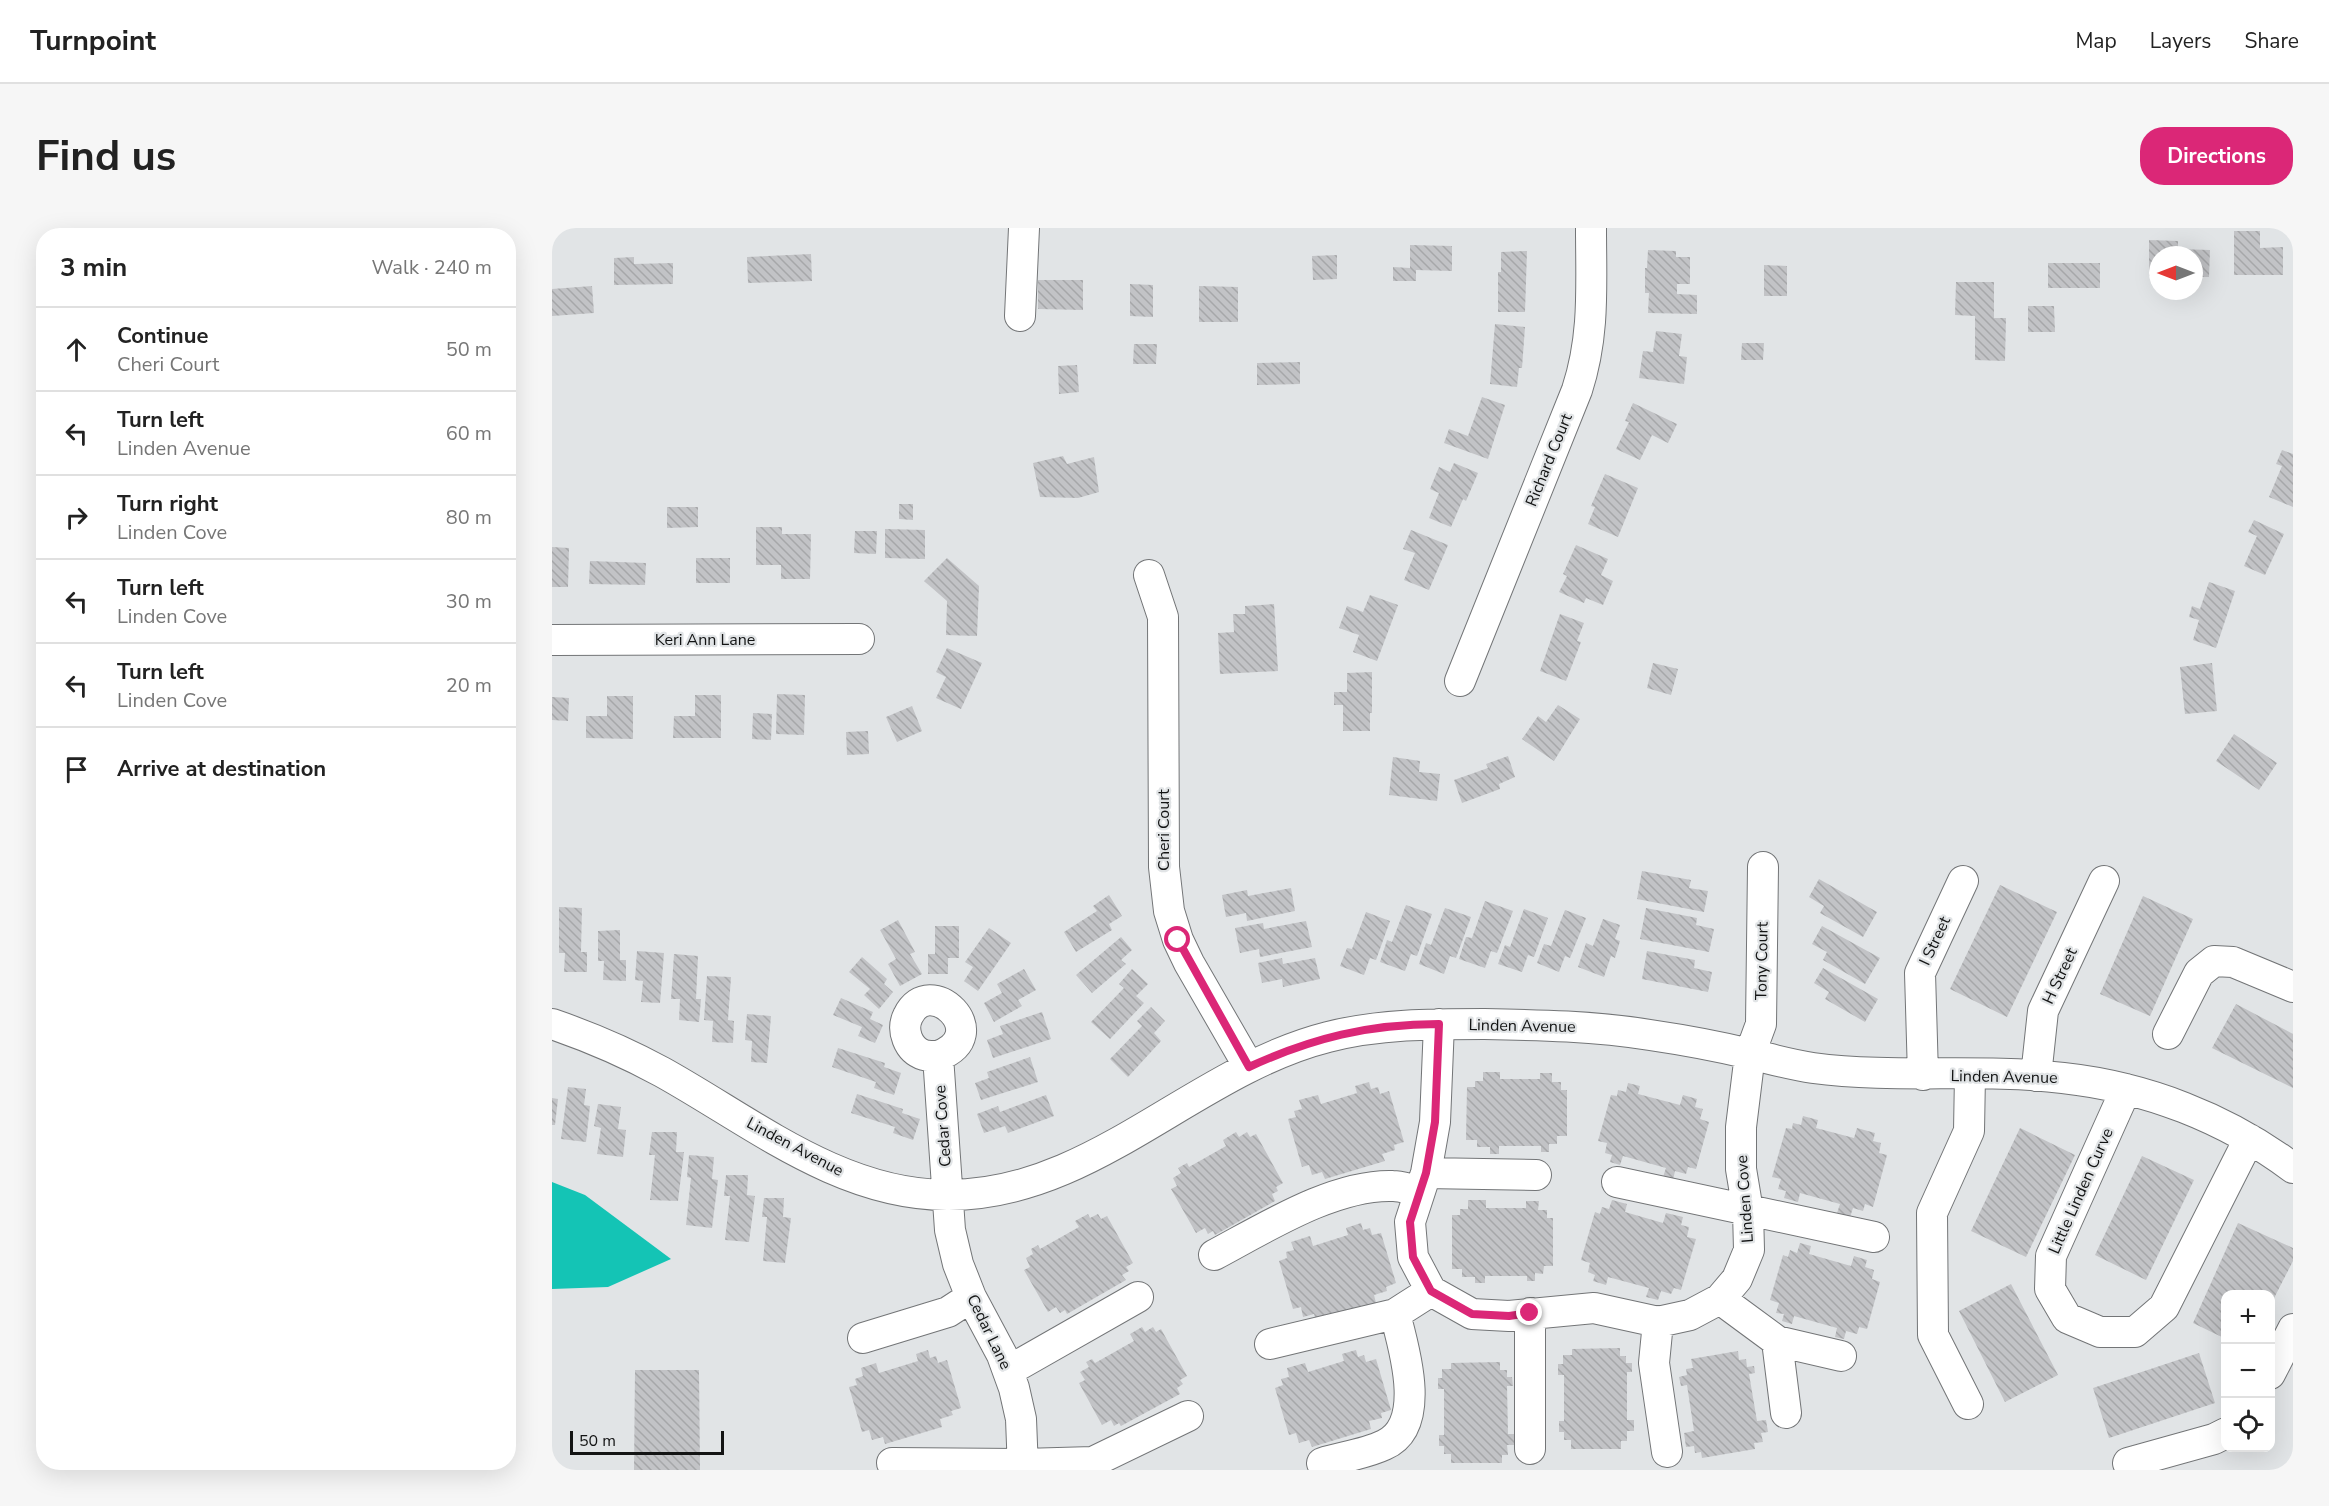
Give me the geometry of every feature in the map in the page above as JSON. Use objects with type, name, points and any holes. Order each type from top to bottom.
[{"type":"street","points":[[1020,316],[1024,228]]},
{"type":"street","name":"Richard Court","points":[[1460,681],[1586,365],[1591,328],[1591,228]]},
{"type":"street","name":"Cheri Court","points":[[1149,575],[1163,617],[1164,867],[1169,911],[1178,940],[1189,963],[1249,1067]]},
{"type":"street","name":"Keri Ann Lane","points":[[552,640],[859,639]]},
{"type":"street","name":"Tony Court","points":[[1750,1054],[1761,1024],[1763,867]]},
{"type":"street","name":"I Street","points":[[1923,1075],[1920,973],[1963,881]]},
{"type":"street","name":"H Street","points":[[2036,1076],[2043,1011],[2104,881]]},
{"type":"street","points":[[2168,1034],[2199,973],[2214,961],[2232,962],[2293,987]]},
{"type":"street","name":"Linden Avenue","points":[[552,1024],[582,1034],[632,1056],[841,1174],[879,1186],[917,1193],[948,1195],[996,1191],[1024,1185],[1059,1173],[1090,1158],[1249,1067],[1285,1051],[1325,1037],[1367,1029],[1439,1024],[1583,1027],[1649,1034],[1808,1067],[1863,1074],[2061,1077],[2126,1089],[2197,1112],[2249,1139],[2293,1168]]},
{"type":"street","points":[[1270,1344],[1395,1314],[1431,1291],[1413,1257],[1410,1222],[1423,1182],[1435,1122],[1439,1024]]},
{"type":"street","name":"Linden Cove","points":[[1431,1291],[1472,1314],[1509,1316],[1594,1308],[1658,1322],[1690,1315],[1720,1299],[1737,1279],[1749,1250],[1748,1210],[1741,1169],[1741,1127],[1750,1054]]},
{"type":"street","name":"Cedar Cove","points":[[938,1056],[948,1195]]},
{"type":"street","points":[[1968,1404],[1933,1335],[1932,1213],[1969,1131],[1970,1075]]},
{"type":"street","name":"Little Linden Curve","points":[[2126,1089],[2051,1256],[2050,1289],[2067,1318],[2100,1332],[2134,1332],[2164,1307],[2249,1139]]},
{"type":"street","points":[[1214,1255],[1301,1208],[1364,1188],[1536,1175]]},
{"type":"street","points":[[1617,1182],[1874,1237]]},
{"type":"street","name":"Cedar Lane","points":[[948,1195],[950,1230],[958,1264],[971,1297],[1008,1371],[1021,1419],[1023,1467]]},
{"type":"street","points":[[863,1338],[948,1312],[971,1297]]},
{"type":"street","points":[[1008,1371],[1138,1297]]},
{"type":"street","points":[[1720,1299],[1777,1341],[1841,1356]]},
{"type":"street","points":[[1530,1313],[1530,1449]]},
{"type":"street","points":[[1322,1463],[1385,1445],[1399,1434],[1408,1414],[1408,1364],[1395,1314]]},
{"type":"street","points":[[1658,1322],[1654,1363],[1667,1452]]},
{"type":"street","points":[[2275,1366],[2293,1329]]},
{"type":"street","points":[[1777,1341],[1786,1413]]},
{"type":"street","points":[[892,1463],[1023,1467],[1093,1462],[1188,1416]]},
{"type":"street","points":[[2128,1463],[2221,1436]]},
{"type":"shaded area","points":[[552,1182],[585,1195],[671,1259],[608,1287],[552,1289]]},
{"type":"building","points":[[2234,231],[2260,231],[2260,248],[2283,247],[2283,275],[2234,275]]},
{"type":"building","points":[[2149,240],[2178,241],[2178,246],[2149,246]]},
{"type":"building","points":[[1410,245],[1452,246],[1452,271],[1416,270],[1416,281],[1393,281],[1393,267],[1410,268]]},
{"type":"building","points":[[1648,250],[1676,251],[1676,257],[1690,257],[1690,284],[1677,284],[1677,294],[1697,295],[1697,314],[1648,313],[1649,293],[1645,293],[1645,268],[1647,268]]},
{"type":"building","points":[[2203,250],[2210,250],[2209,277],[2203,277]]},
{"type":"building","points":[[1527,251],[1525,312],[1498,312],[1498,272],[1501,272],[1501,252]]},
{"type":"building","points":[[811,254],[812,281],[748,283],[747,257]]},
{"type":"building","points":[[1337,255],[1337,279],[1313,280],[1312,256]]},
{"type":"building","points":[[634,257],[634,264],[673,263],[673,284],[614,285],[614,258]]},
{"type":"building","points":[[2048,263],[2100,263],[2100,288],[2048,288]]},
{"type":"building","points":[[1764,265],[1787,266],[1787,296],[1764,296]]},
{"type":"building","points":[[1038,280],[1083,280],[1083,310],[1038,309]]},
{"type":"building","points":[[1956,282],[1994,282],[1994,318],[2006,318],[2005,361],[1975,360],[1975,316],[1955,315]]},
{"type":"building","points":[[1130,284],[1153,285],[1153,317],[1130,316]]},
{"type":"building","points":[[592,286],[594,313],[552,316],[552,289]]},
{"type":"building","points":[[1199,286],[1238,287],[1238,322],[1199,322]]},
{"type":"building","points":[[2028,306],[2054,306],[2055,332],[2028,332]]},
{"type":"building","points":[[1495,324],[1525,327],[1522,368],[1519,368],[1517,387],[1490,384]]},
{"type":"building","points":[[1656,331],[1682,334],[1679,356],[1687,357],[1684,384],[1639,378],[1643,351],[1653,352]]},
{"type":"building","points":[[1742,343],[1764,343],[1763,360],[1741,360]]},
{"type":"building","points":[[1134,344],[1157,344],[1156,364],[1133,364]]},
{"type":"building","points":[[1300,362],[1300,384],[1257,385],[1257,363]]},
{"type":"building","points":[[1077,365],[1079,392],[1059,394],[1058,366]]},
{"type":"building","points":[[1482,397],[1505,405],[1488,459],[1444,443],[1449,429],[1468,436]]},
{"type":"building","points":[[1633,403],[1677,424],[1668,443],[1652,435],[1640,460],[1616,449],[1629,422],[1625,421]]},
{"type":"building","points":[[2282,450],[2293,454],[2293,507],[2269,497],[2282,466],[2276,464]]},
{"type":"building","points":[[1063,456],[1067,464],[1094,457],[1099,492],[1078,498],[1040,497],[1033,463]]},
{"type":"building","points":[[1454,463],[1478,473],[1451,527],[1429,518],[1439,493],[1430,489],[1439,467],[1450,472]]},
{"type":"building","points":[[1605,474],[1638,488],[1618,537],[1588,524],[1595,507],[1591,506]]},
{"type":"building","points":[[899,504],[913,504],[913,520],[899,519]]},
{"type":"building","points":[[667,507],[698,507],[698,527],[667,528]]},
{"type":"building","points":[[2254,520],[2284,534],[2265,575],[2244,566],[2257,536],[2248,532]]},
{"type":"building","points":[[756,527],[782,527],[782,534],[811,534],[810,579],[781,579],[781,565],[756,565]]},
{"type":"building","points":[[885,529],[925,530],[925,559],[885,558]]},
{"type":"building","points":[[1411,530],[1448,545],[1429,590],[1404,580],[1415,553],[1403,549]]},
{"type":"building","points":[[855,531],[877,531],[876,554],[854,553]]},
{"type":"building","points":[[1576,545],[1608,559],[1601,575],[1613,581],[1603,605],[1586,598],[1584,603],[1559,592],[1567,576],[1563,574]]},
{"type":"building","points":[[552,547],[569,548],[568,587],[552,587]]},
{"type":"building","points":[[696,558],[730,558],[730,583],[696,583]]},
{"type":"building","points":[[947,558],[979,586],[977,636],[946,635],[947,601],[924,581]]},
{"type":"building","points":[[590,561],[646,563],[645,585],[589,584]]},
{"type":"building","points":[[2209,582],[2235,591],[2216,648],[2193,640],[2199,620],[2189,617],[2192,606],[2200,609]]},
{"type":"building","points":[[1370,595],[1398,605],[1377,661],[1353,652],[1359,635],[1339,628],[1347,606],[1363,612]]},
{"type":"building","points":[[1274,604],[1278,671],[1220,674],[1218,633],[1234,632],[1233,614],[1245,614],[1245,606]]},
{"type":"building","points":[[1560,614],[1584,623],[1577,641],[1581,642],[1566,681],[1540,671]]},
{"type":"building","points":[[947,648],[982,663],[961,709],[936,698],[946,677],[936,672]]},
{"type":"building","points":[[1653,663],[1678,669],[1671,695],[1647,688]]},
{"type":"building","points":[[2212,663],[2217,711],[2185,714],[2180,667]]},
{"type":"building","points":[[1372,672],[1370,731],[1343,731],[1343,705],[1334,705],[1334,692],[1347,692],[1347,673]]},
{"type":"building","points":[[777,694],[805,695],[804,735],[776,734]]},
{"type":"building","points":[[695,695],[721,695],[721,738],[673,738],[674,716],[695,716]]},
{"type":"building","points":[[607,696],[633,696],[633,739],[586,738],[586,716],[607,716]]},
{"type":"building","points":[[552,697],[569,698],[568,721],[552,720]]},
{"type":"building","points":[[1558,705],[1580,719],[1554,761],[1522,739],[1538,716],[1546,722]]},
{"type":"building","points":[[912,706],[922,731],[897,742],[886,717]]},
{"type":"building","points":[[753,713],[772,714],[771,740],[752,739]]},
{"type":"building","points":[[868,731],[869,754],[847,755],[846,732]]},
{"type":"building","points":[[2234,734],[2277,763],[2259,790],[2216,761]]},
{"type":"building","points":[[1508,756],[1515,777],[1499,784],[1500,789],[1462,803],[1454,780],[1488,768],[1486,764]]},
{"type":"building","points":[[1393,757],[1420,761],[1419,772],[1440,774],[1437,801],[1389,795]]},
{"type":"building","points":[[1642,871],[1691,880],[1689,888],[1708,891],[1704,912],[1637,899]]},
{"type":"building","points":[[1819,879],[1877,912],[1863,937],[1820,913],[1824,906],[1809,897]]},
{"type":"building","points":[[2000,885],[2057,912],[2007,1017],[1950,989]]},
{"type":"building","points":[[1291,888],[1295,911],[1247,921],[1246,913],[1226,917],[1222,895],[1247,890],[1248,896]]},
{"type":"building","points":[[1109,895],[1122,916],[1109,924],[1112,930],[1076,952],[1064,932],[1097,911],[1093,906]]},
{"type":"building","points":[[2143,896],[2193,919],[2150,1016],[2100,994]]},
{"type":"building","points":[[1485,901],[1513,911],[1497,953],[1491,951],[1485,968],[1459,959],[1466,937],[1472,938]]},
{"type":"building","points":[[1406,905],[1432,914],[1417,956],[1411,954],[1405,971],[1380,962],[1387,940],[1392,942]]},
{"type":"building","points":[[559,907],[582,908],[581,952],[587,952],[587,972],[564,972],[565,953],[559,953]]},
{"type":"building","points":[[1445,908],[1471,917],[1456,958],[1450,956],[1444,974],[1419,964],[1426,943],[1431,945]]},
{"type":"building","points":[[1646,908],[1697,918],[1696,925],[1714,929],[1709,952],[1640,939]]},
{"type":"building","points":[[1524,909],[1548,918],[1534,957],[1528,955],[1522,972],[1498,964],[1505,945],[1510,947]]},
{"type":"building","points":[[1565,910],[1586,918],[1570,958],[1565,956],[1559,972],[1537,963],[1544,944],[1551,946]]},
{"type":"building","points":[[1366,912],[1390,921],[1376,960],[1370,958],[1364,975],[1340,966],[1347,948],[1352,949]]},
{"type":"building","points":[[1603,919],[1620,925],[1615,939],[1620,941],[1615,958],[1611,956],[1604,977],[1578,967],[1586,943],[1593,946]]},
{"type":"building","points":[[898,920],[915,952],[910,954],[922,974],[900,986],[888,964],[896,959],[880,930]]},
{"type":"building","points":[[1306,921],[1312,947],[1260,957],[1259,949],[1240,953],[1235,928],[1263,923],[1264,929]]},
{"type":"building","points":[[935,926],[959,926],[959,958],[948,958],[948,974],[928,974],[928,954],[935,954]]},
{"type":"building","points":[[1822,926],[1880,958],[1865,984],[1823,960],[1827,952],[1812,944]]},
{"type":"building","points":[[989,928],[1011,943],[978,991],[964,981],[973,967],[965,962]]},
{"type":"building","points":[[620,930],[620,960],[626,960],[626,981],[603,980],[604,961],[598,961],[598,931]]},
{"type":"building","points":[[1121,937],[1132,950],[1121,960],[1126,964],[1092,993],[1076,975]]},
{"type":"building","points":[[637,951],[664,953],[660,1003],[641,1002],[643,981],[635,980]]},
{"type":"building","points":[[1647,951],[1695,960],[1694,968],[1712,972],[1708,992],[1642,979]]},
{"type":"building","points":[[674,954],[698,956],[696,999],[701,999],[699,1022],[679,1020],[680,999],[671,999]]},
{"type":"building","points":[[862,957],[887,979],[884,984],[893,992],[879,1009],[864,995],[870,989],[849,972]]},
{"type":"building","points":[[1282,958],[1283,964],[1315,958],[1320,979],[1283,987],[1282,979],[1262,983],[1258,963]]},
{"type":"building","points":[[1823,968],[1878,999],[1865,1022],[1825,999],[1829,992],[1814,983]]},
{"type":"building","points":[[1024,969],[1036,990],[1018,1000],[1022,1006],[994,1022],[984,1003],[1002,993],[997,984]]},
{"type":"building","points":[[1132,969],[1148,984],[1136,996],[1144,1003],[1110,1039],[1091,1022],[1124,988],[1119,984]]},
{"type":"building","points":[[707,976],[731,977],[728,1020],[734,1021],[733,1043],[712,1042],[713,1021],[704,1020]]},
{"type":"building","points":[[841,998],[873,1012],[870,1019],[883,1025],[875,1043],[858,1036],[862,1027],[833,1015]]},
{"type":"building","points":[[2236,1004],[2293,1034],[2293,1088],[2212,1048]]},
{"type":"building","points":[[1151,1007],[1165,1021],[1154,1033],[1161,1041],[1128,1077],[1110,1059],[1142,1026],[1137,1021]]},
{"type":"building","points":[[1042,1012],[1051,1039],[993,1058],[987,1040],[1003,1034],[1000,1026]]},
{"type":"building","points":[[747,1014],[771,1016],[767,1063],[751,1062],[752,1041],[745,1040]]},
{"type":"building","points":[[838,1048],[885,1063],[884,1067],[901,1073],[894,1095],[874,1088],[876,1082],[832,1067]]},
{"type":"building","points":[[1030,1057],[1038,1082],[981,1100],[975,1083],[989,1078],[987,1072]]},
{"type":"building","points":[[1483,1072],[1500,1072],[1500,1079],[1540,1079],[1540,1073],[1552,1073],[1552,1082],[1561,1082],[1561,1090],[1567,1090],[1567,1136],[1557,1136],[1557,1144],[1549,1144],[1549,1152],[1541,1152],[1541,1146],[1499,1146],[1499,1154],[1490,1154],[1490,1147],[1477,1147],[1477,1140],[1466,1140],[1467,1087],[1475,1087],[1475,1081],[1483,1081]]},
{"type":"building","points":[[1369,1082],[1371,1089],[1378,1087],[1380,1094],[1389,1091],[1404,1142],[1394,1145],[1395,1150],[1382,1154],[1385,1161],[1325,1179],[1322,1172],[1312,1175],[1309,1165],[1302,1167],[1288,1119],[1296,1117],[1294,1111],[1302,1109],[1299,1100],[1318,1095],[1321,1104],[1357,1093],[1355,1086]]},
{"type":"building","points":[[1628,1083],[1640,1086],[1638,1094],[1680,1105],[1683,1095],[1697,1099],[1695,1107],[1703,1109],[1700,1119],[1709,1122],[1696,1169],[1688,1167],[1686,1174],[1675,1171],[1673,1180],[1663,1177],[1666,1168],[1623,1156],[1620,1165],[1610,1162],[1612,1155],[1605,1153],[1607,1143],[1598,1141],[1611,1095],[1617,1096],[1618,1090],[1626,1092]]},
{"type":"building","points":[[568,1087],[586,1089],[584,1105],[590,1106],[586,1142],[561,1139]]},
{"type":"building","points":[[857,1094],[903,1109],[902,1113],[920,1119],[913,1140],[893,1133],[895,1127],[851,1113]]},
{"type":"building","points":[[1046,1095],[1054,1116],[1008,1133],[1005,1126],[984,1133],[977,1114],[998,1106],[1000,1112]]},
{"type":"building","points":[[552,1098],[558,1099],[555,1125],[552,1125]]},
{"type":"building","points":[[598,1104],[621,1107],[618,1129],[626,1130],[623,1157],[597,1154],[601,1128],[594,1126]]},
{"type":"building","points":[[1803,1116],[1818,1120],[1816,1128],[1854,1138],[1857,1128],[1875,1133],[1873,1141],[1881,1143],[1879,1153],[1887,1155],[1873,1207],[1865,1204],[1863,1211],[1853,1208],[1850,1217],[1837,1213],[1840,1204],[1800,1193],[1798,1202],[1784,1198],[1786,1191],[1778,1189],[1781,1179],[1772,1177],[1786,1128],[1792,1129],[1793,1123],[1801,1125]]},
{"type":"building","points":[[2020,1128],[2075,1155],[2026,1257],[1971,1231]]},
{"type":"building","points":[[652,1132],[677,1132],[676,1152],[684,1152],[678,1201],[650,1200],[655,1155],[649,1155]]},
{"type":"building","points":[[1236,1132],[1239,1137],[1247,1132],[1250,1137],[1256,1134],[1283,1183],[1276,1187],[1278,1191],[1272,1194],[1275,1201],[1215,1235],[1213,1231],[1208,1234],[1205,1228],[1196,1233],[1171,1189],[1177,1186],[1173,1178],[1181,1173],[1178,1168],[1187,1163],[1189,1167],[1226,1146],[1223,1140]]},
{"type":"building","points":[[689,1155],[714,1157],[712,1179],[718,1180],[712,1228],[686,1225],[691,1178],[687,1177]]},
{"type":"building","points":[[2142,1156],[2194,1180],[2146,1280],[2095,1255]]},
{"type":"building","points":[[726,1175],[748,1175],[747,1195],[755,1196],[749,1242],[725,1240],[730,1196],[724,1196]]},
{"type":"building","points":[[764,1198],[784,1198],[783,1217],[791,1218],[785,1263],[763,1261],[767,1217],[762,1217]]},
{"type":"building","points":[[1468,1200],[1486,1200],[1486,1208],[1526,1208],[1526,1201],[1539,1201],[1538,1210],[1547,1210],[1547,1218],[1553,1218],[1553,1266],[1544,1266],[1543,1274],[1535,1273],[1535,1281],[1527,1281],[1527,1276],[1485,1276],[1485,1283],[1475,1283],[1475,1277],[1462,1277],[1462,1269],[1452,1269],[1452,1215],[1460,1215],[1460,1209],[1468,1209]]},
{"type":"building","points":[[1612,1200],[1627,1204],[1625,1212],[1663,1223],[1666,1213],[1683,1217],[1681,1225],[1689,1227],[1687,1237],[1696,1239],[1681,1290],[1674,1288],[1671,1294],[1661,1291],[1658,1300],[1646,1297],[1649,1288],[1608,1277],[1606,1285],[1593,1281],[1595,1275],[1588,1272],[1590,1263],[1581,1260],[1595,1212],[1600,1214],[1602,1207],[1609,1209]]},
{"type":"building","points":[[1088,1214],[1090,1218],[1098,1214],[1101,1219],[1107,1216],[1133,1263],[1126,1267],[1129,1271],[1122,1275],[1126,1280],[1067,1314],[1065,1310],[1060,1313],[1056,1307],[1048,1312],[1024,1270],[1030,1267],[1026,1258],[1033,1254],[1031,1249],[1038,1245],[1040,1249],[1079,1227],[1075,1221]]},
{"type":"building","points":[[1361,1223],[1363,1230],[1370,1228],[1372,1235],[1381,1233],[1396,1283],[1386,1287],[1387,1291],[1374,1295],[1376,1303],[1316,1321],[1314,1314],[1303,1317],[1301,1307],[1293,1309],[1279,1261],[1287,1258],[1286,1252],[1294,1250],[1291,1242],[1310,1236],[1313,1246],[1348,1235],[1346,1228]]},
{"type":"building","points":[[2238,1223],[2293,1248],[2293,1261],[2275,1296],[2275,1290],[2221,1290],[2221,1337],[2193,1323]]},
{"type":"building","points":[[1800,1243],[1811,1246],[1809,1254],[1851,1266],[1854,1256],[1867,1260],[1865,1267],[1874,1270],[1872,1279],[1880,1282],[1867,1329],[1859,1327],[1857,1334],[1846,1331],[1844,1339],[1835,1337],[1837,1328],[1794,1316],[1792,1324],[1782,1321],[1784,1314],[1776,1313],[1779,1303],[1770,1300],[1783,1255],[1788,1257],[1790,1250],[1797,1253]]},
{"type":"building","points":[[2011,1284],[2058,1375],[2005,1402],[1959,1311]]},
{"type":"building","points":[[1142,1327],[1145,1332],[1153,1327],[1156,1332],[1161,1329],[1187,1376],[1180,1380],[1183,1384],[1177,1388],[1180,1394],[1121,1426],[1119,1423],[1114,1426],[1111,1420],[1102,1425],[1079,1383],[1085,1380],[1080,1372],[1089,1367],[1086,1362],[1092,1359],[1095,1363],[1134,1341],[1130,1334]]},
{"type":"building","points":[[1620,1348],[1620,1356],[1626,1356],[1626,1363],[1632,1363],[1632,1372],[1627,1372],[1627,1420],[1634,1420],[1634,1431],[1627,1431],[1627,1441],[1621,1441],[1621,1449],[1571,1449],[1571,1440],[1564,1440],[1564,1432],[1559,1432],[1559,1421],[1564,1421],[1564,1375],[1558,1375],[1558,1364],[1563,1364],[1563,1355],[1572,1355],[1572,1349]]},
{"type":"building","points":[[928,1350],[930,1358],[936,1356],[938,1363],[947,1360],[961,1408],[951,1411],[953,1415],[940,1419],[942,1427],[885,1444],[883,1437],[872,1440],[869,1430],[862,1432],[849,1387],[857,1385],[855,1379],[863,1376],[861,1368],[876,1363],[879,1373],[918,1361],[916,1354]]},
{"type":"building","points":[[1356,1350],[1358,1357],[1364,1355],[1366,1362],[1376,1359],[1391,1410],[1381,1413],[1382,1418],[1369,1421],[1371,1429],[1312,1447],[1309,1440],[1299,1443],[1296,1433],[1289,1435],[1275,1388],[1283,1385],[1281,1379],[1289,1377],[1287,1368],[1305,1363],[1308,1372],[1344,1361],[1342,1354]]},
{"type":"building","points":[[1738,1351],[1739,1360],[1746,1359],[1747,1367],[1754,1366],[1755,1373],[1749,1374],[1757,1421],[1766,1420],[1768,1432],[1761,1433],[1763,1442],[1754,1443],[1755,1449],[1702,1458],[1701,1452],[1695,1453],[1694,1446],[1686,1447],[1684,1433],[1694,1431],[1687,1385],[1681,1386],[1679,1377],[1687,1375],[1686,1369],[1693,1368],[1691,1359]]},
{"type":"building","points":[[2199,1353],[2215,1403],[2109,1438],[2093,1388]]},
{"type":"building","points":[[1500,1362],[1500,1370],[1507,1370],[1507,1377],[1512,1377],[1513,1386],[1507,1386],[1508,1434],[1514,1434],[1514,1445],[1507,1445],[1508,1455],[1502,1455],[1502,1463],[1451,1463],[1451,1454],[1444,1454],[1444,1446],[1439,1446],[1439,1435],[1444,1435],[1444,1389],[1438,1389],[1438,1378],[1442,1378],[1442,1369],[1451,1369],[1451,1363]]},
{"type":"building","points":[[635,1370],[699,1370],[700,1470],[634,1470]]},
{"type":"route","points":[[1178,940],[1249,1067],[1325,1037],[1367,1029],[1412,1024],[1439,1024],[1435,1122],[1426,1173],[1410,1222],[1413,1257],[1431,1291],[1472,1314],[1509,1316],[1530,1313]]}]
